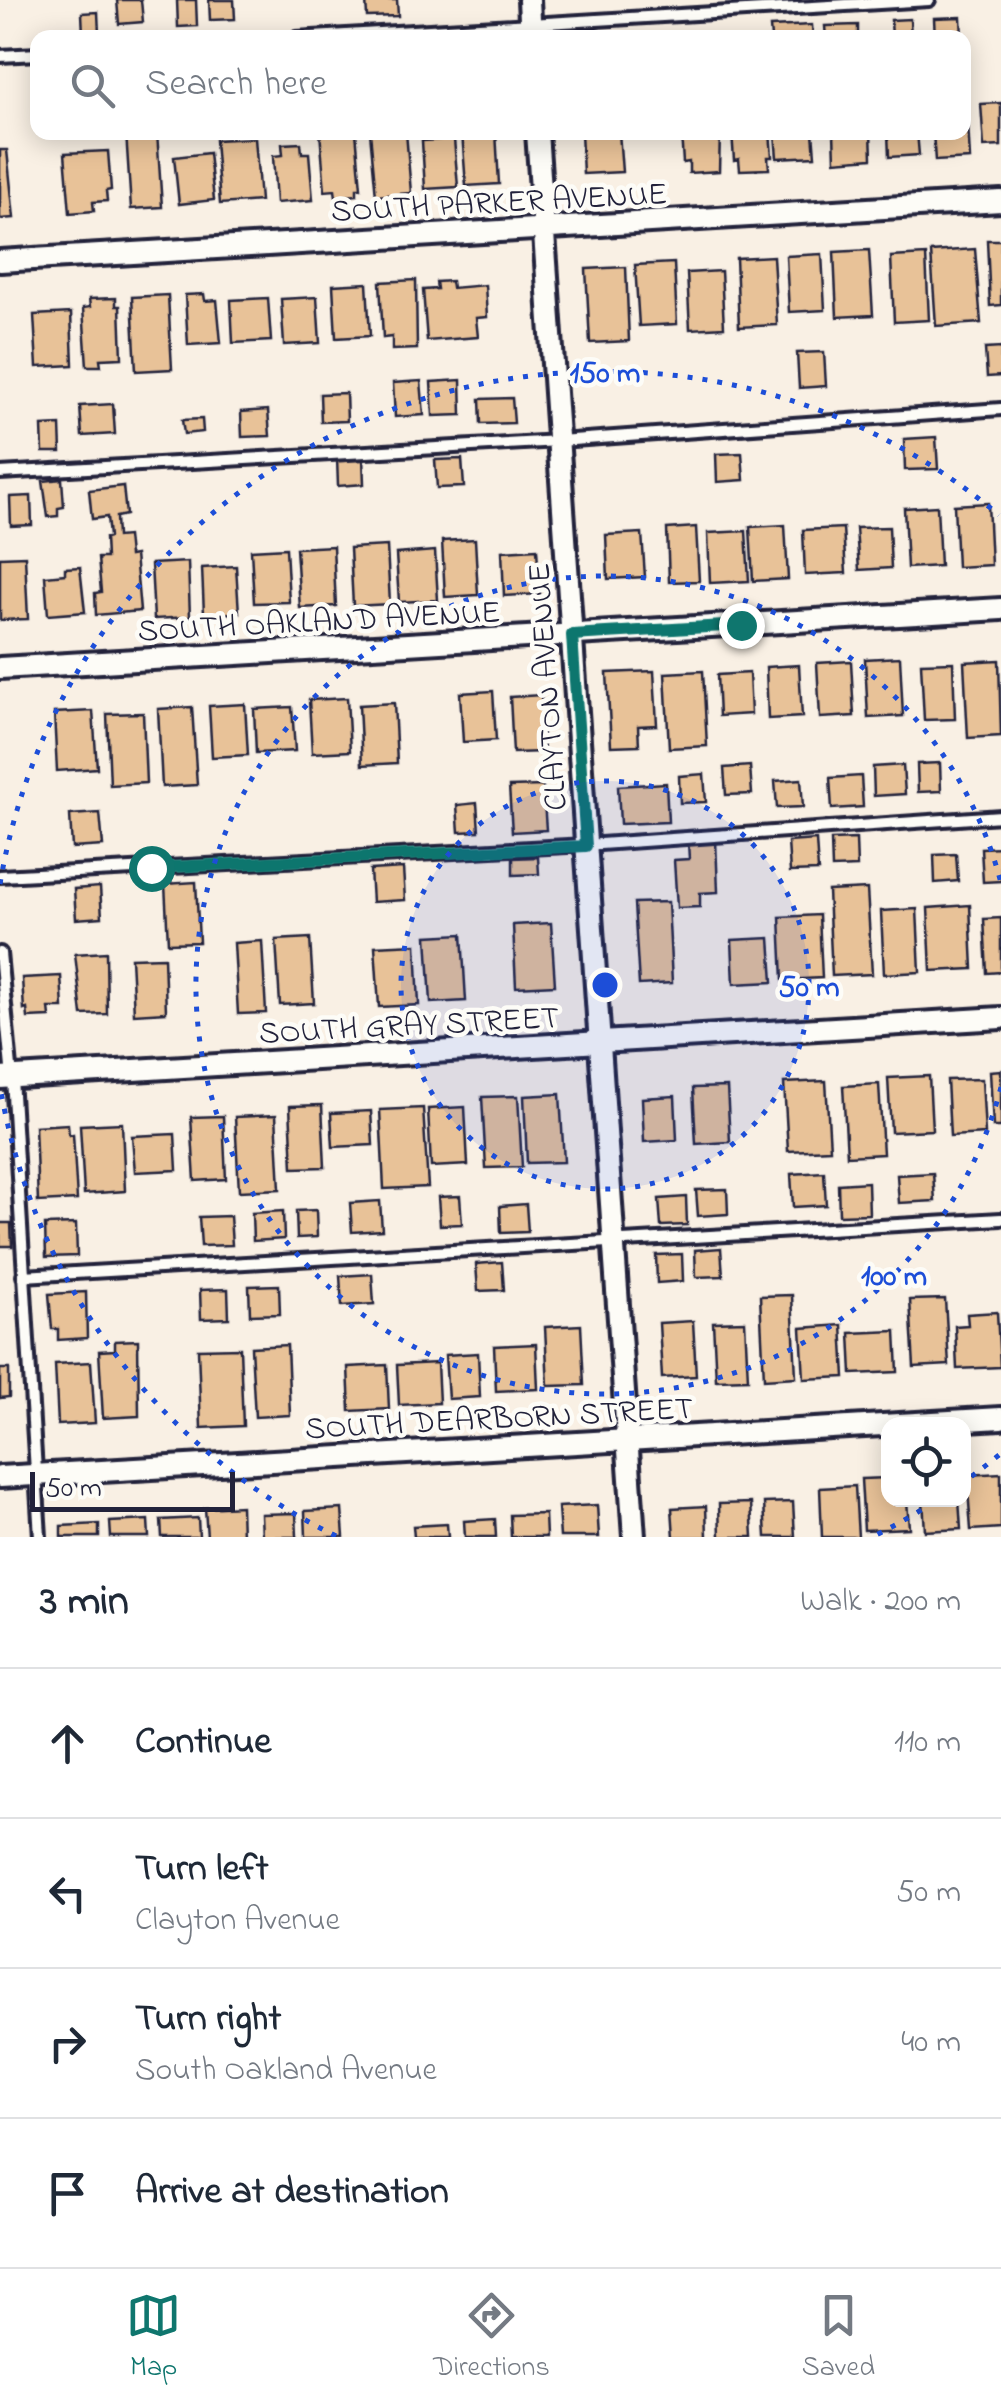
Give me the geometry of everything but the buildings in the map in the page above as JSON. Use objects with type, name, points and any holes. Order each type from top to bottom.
[{"type":"street","points":[[528,0],[530,30]]},
{"type":"street","name":"CLAYTON AVENUE","points":[[538,140],[634,1537]]},
{"type":"street","name":"SOUTH PARKER AVENUE","points":[[0,262],[1001,200]]},
{"type":"street","name":"SOUTH OAKLAND AVENUE","points":[[0,668],[1001,609]]},
{"type":"street","name":"SOUTH GRAY STREET","points":[[6,1078],[1001,1018]]},
{"type":"street","name":"SOUTH DEARBORN STREET","points":[[0,1477],[1001,1418]]},
{"type":"lane","points":[[530,30],[929,0]]},
{"type":"lane","points":[[0,56],[30,54]]},
{"type":"lane","points":[[0,474],[559,441],[1001,409]]},
{"type":"lane","points":[[0,876],[586,846],[1001,816]]},
{"type":"lane","points":[[0,953],[40,1537]]},
{"type":"lane","points":[[23,1276],[1001,1218]]},
{"type":"route","points":[[151,868],[586,846],[572,635],[741,625]]}]
